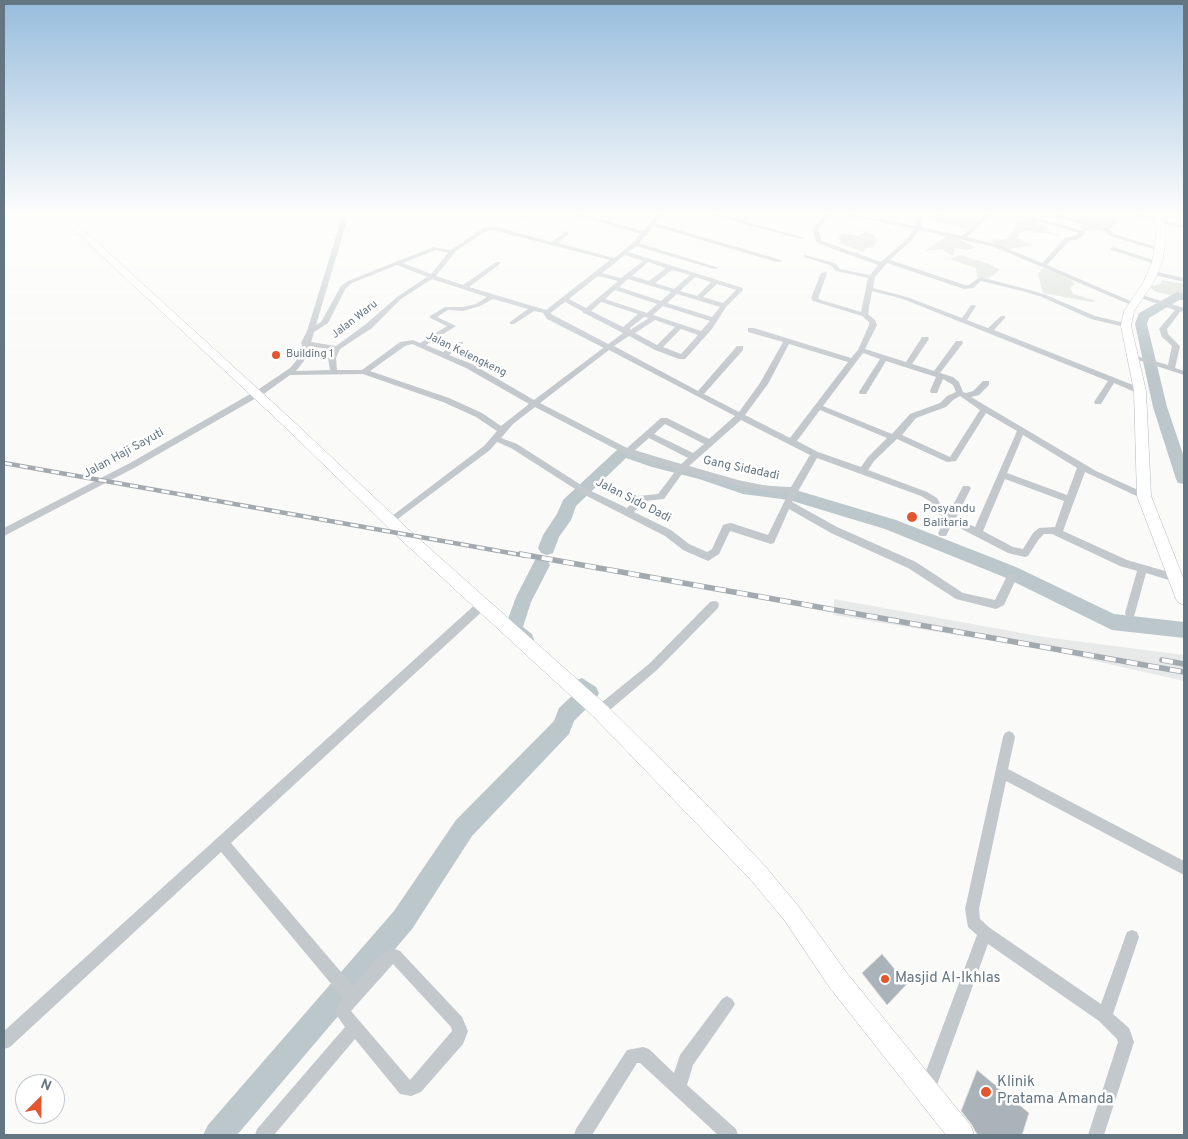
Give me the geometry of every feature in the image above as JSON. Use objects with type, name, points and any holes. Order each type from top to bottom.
[{"type":"main road","points":[[121,267],[255,395],[288,423],[391,521],[589,701],[757,872],[792,914],[838,980],[962,1135]]},
{"type":"main road","points":[[1155,268],[1129,311],[1126,326],[1140,391],[1144,496],[1184,598]]},
{"type":"street","points":[[290,373],[300,361],[330,267]]},
{"type":"street","points":[[311,331],[324,323],[343,287],[350,282],[387,267]]},
{"type":"street","points":[[408,267],[464,288],[547,313],[550,317],[814,454],[924,494],[934,500],[941,512],[950,519],[1011,550],[1025,553],[1042,532],[1058,531],[1099,553],[1142,570],[1175,578]]},
{"type":"street","name":"Jalan Waru","points":[[334,373],[332,358],[337,348],[369,326],[399,298],[432,276],[439,267]]},
{"type":"street","points":[[464,288],[491,267]]},
{"type":"street","points":[[547,313],[607,267]]},
{"type":"street","points":[[585,312],[602,300],[638,267]]},
{"type":"street","points":[[834,267],[838,270],[872,277]]},
{"type":"street","points":[[864,315],[872,277],[880,267]]},
{"type":"street","points":[[901,267],[964,286],[971,287],[980,279],[1028,290],[1093,318],[1126,326]]},
{"type":"street","points":[[1048,267],[1081,283],[1136,300],[1159,302],[1181,310],[1164,329],[1165,335],[1176,346],[1171,368]]},
{"type":"street","points":[[565,300],[658,348],[682,357],[703,334],[724,306],[741,289],[670,268],[651,283]]},
{"type":"street","points":[[1155,268],[1184,280]]},
{"type":"street","points":[[792,442],[853,362],[861,350],[873,322],[864,315],[815,300],[814,298],[824,273]]},
{"type":"street","points":[[598,274],[651,283],[724,306]]},
{"type":"street","points":[[391,521],[496,439],[501,430],[534,403],[628,333],[636,331],[648,316],[694,275]]},
{"type":"street","points":[[698,298],[716,281]]},
{"type":"street","points":[[615,288],[714,320]]},
{"type":"street","points":[[871,288],[892,293],[1140,391]]},
{"type":"street","points":[[420,346],[452,326],[432,317],[447,308],[463,309],[478,305],[494,296]]},
{"type":"street","points":[[602,300],[703,334]]},
{"type":"street","points":[[939,311],[947,304]]},
{"type":"street","points":[[963,321],[973,306]]},
{"type":"street","points":[[512,323],[533,308]]},
{"type":"street","points":[[989,331],[1002,317]]},
{"type":"street","points":[[658,348],[680,326]]},
{"type":"street","points":[[751,330],[853,362]]},
{"type":"street","points":[[908,364],[925,339]]},
{"type":"street","name":"Jalan Kelengkeng","points":[[364,372],[403,344],[413,342],[469,366],[534,403],[628,452]]},
{"type":"street","points":[[629,512],[641,498],[661,497],[681,469],[740,416],[764,384],[787,342]]},
{"type":"street","points":[[305,343],[337,348]]},
{"type":"street","points":[[444,355],[460,344]]},
{"type":"street","points":[[934,391],[939,374],[959,344]]},
{"type":"street","points":[[699,394],[740,348]]},
{"type":"street","points":[[861,350],[939,374],[953,381],[962,395],[1082,468],[1144,496]]},
{"type":"street","points":[[863,392],[885,357]]},
{"type":"street","points":[[1133,357],[1184,373]]},
{"type":"street","points":[[290,373],[364,372],[446,400],[479,415],[501,430]]},
{"type":"street","name":"Jalan Haji Sayuti","points":[[4,532],[134,465],[290,373]]},
{"type":"street","points":[[1098,402],[1112,380]]},
{"type":"street","points":[[862,472],[871,459],[913,416],[944,405],[950,398],[976,393],[986,383]]},
{"type":"street","points":[[819,408],[894,436],[950,460],[953,459],[985,409]]},
{"type":"street","points":[[628,452],[664,420],[709,443]]},
{"type":"street","points":[[977,534],[1021,431]]},
{"type":"street","points":[[648,434],[693,457]]},
{"type":"street","name":"Jalan Sido Dadi","points":[[496,439],[514,446],[582,489],[668,533],[698,554],[708,558],[716,551],[726,528],[731,527],[769,540],[774,537],[790,498]]},
{"type":"street","name":"Gang Sidadadi","points":[[628,452],[681,469],[790,498]]},
{"type":"street","points":[[814,454],[790,498],[834,530],[912,565],[960,596],[996,605],[1000,602],[1012,576]]},
{"type":"street","points":[[1058,531],[1082,468]]},
{"type":"street","points":[[1003,475],[1070,500]]},
{"type":"street","points":[[943,533],[966,488]]},
{"type":"street","points":[[1130,613],[1142,570]]},
{"type":"street","points":[[4,1041],[483,604]]},
{"type":"street","points":[[589,701],[652,667],[714,605]]},
{"type":"street","points":[[1009,737],[972,909],[973,922],[985,933],[1104,1016],[1124,1034],[1126,1042],[1096,1135]]},
{"type":"street","points":[[1001,772],[1184,868]]},
{"type":"street","points":[[222,843],[347,992]]},
{"type":"street","points":[[926,1092],[985,933]]},
{"type":"street","points":[[1104,1016],[1132,937]]},
{"type":"street","points":[[395,956],[457,1022],[460,1031],[451,1045],[415,1086],[406,1088],[343,1013],[347,992],[386,959],[395,956]]},
{"type":"street","points":[[678,1088],[686,1061],[727,1004]]},
{"type":"street","points":[[263,1135],[354,1028]]},
{"type":"street","points":[[582,1135],[633,1056],[643,1055],[730,1135]]},
{"type":"shaded area","points":[[974,267],[995,267],[1000,270],[989,278],[977,277],[976,268]]},
{"type":"shaded area","points":[[1043,268],[1071,280],[1075,284],[1070,288],[1073,294],[1097,301],[1091,302],[1043,293],[1038,274]]},
{"type":"shaded area","points":[[1162,280],[1184,284],[1184,293],[1170,295],[1157,292],[1149,287],[1160,284]]},
{"type":"shaded area","points":[[834,599],[1044,637],[1184,655],[1184,681],[1047,650],[834,615]]},
{"type":"building","name":"Masjid Al-Ikhlas","points":[[882,954],[907,984],[887,1005],[862,973]]},
{"type":"building","name":"Klinik Pratama Amanda","points":[[977,1070],[1029,1113],[1022,1135],[978,1135],[961,1111]]},
{"type":"waterway","points":[[1184,297],[1177,296],[1143,316],[1141,324],[1160,407],[1184,479]]},
{"type":"waterway","points":[[547,548],[551,535],[565,516],[569,504],[624,452],[652,462],[702,474],[743,488],[789,494],[890,524],[1010,572],[1112,622],[1184,630]]},
{"type":"waterway","points":[[525,640],[513,630],[522,602],[541,565]]},
{"type":"waterway","points":[[218,1135],[403,920],[464,828],[562,727],[566,715],[589,693],[582,687]]},
{"type":"railway","points":[[4,463],[527,556]]},
{"type":"railway","points":[[520,554],[1184,672]]},
{"type":"railway","points":[[1162,660],[1184,664]]},
{"type":"place","name":"Building 1","points":[[276,355]]},
{"type":"place","name":"Posyandu Balitaria","points":[[912,517]]},
{"type":"place","name":"Masjid Al-Ikhlas","points":[[885,979]]},
{"type":"place","name":"Klinik Pratama Amanda","points":[[986,1092]]}]
